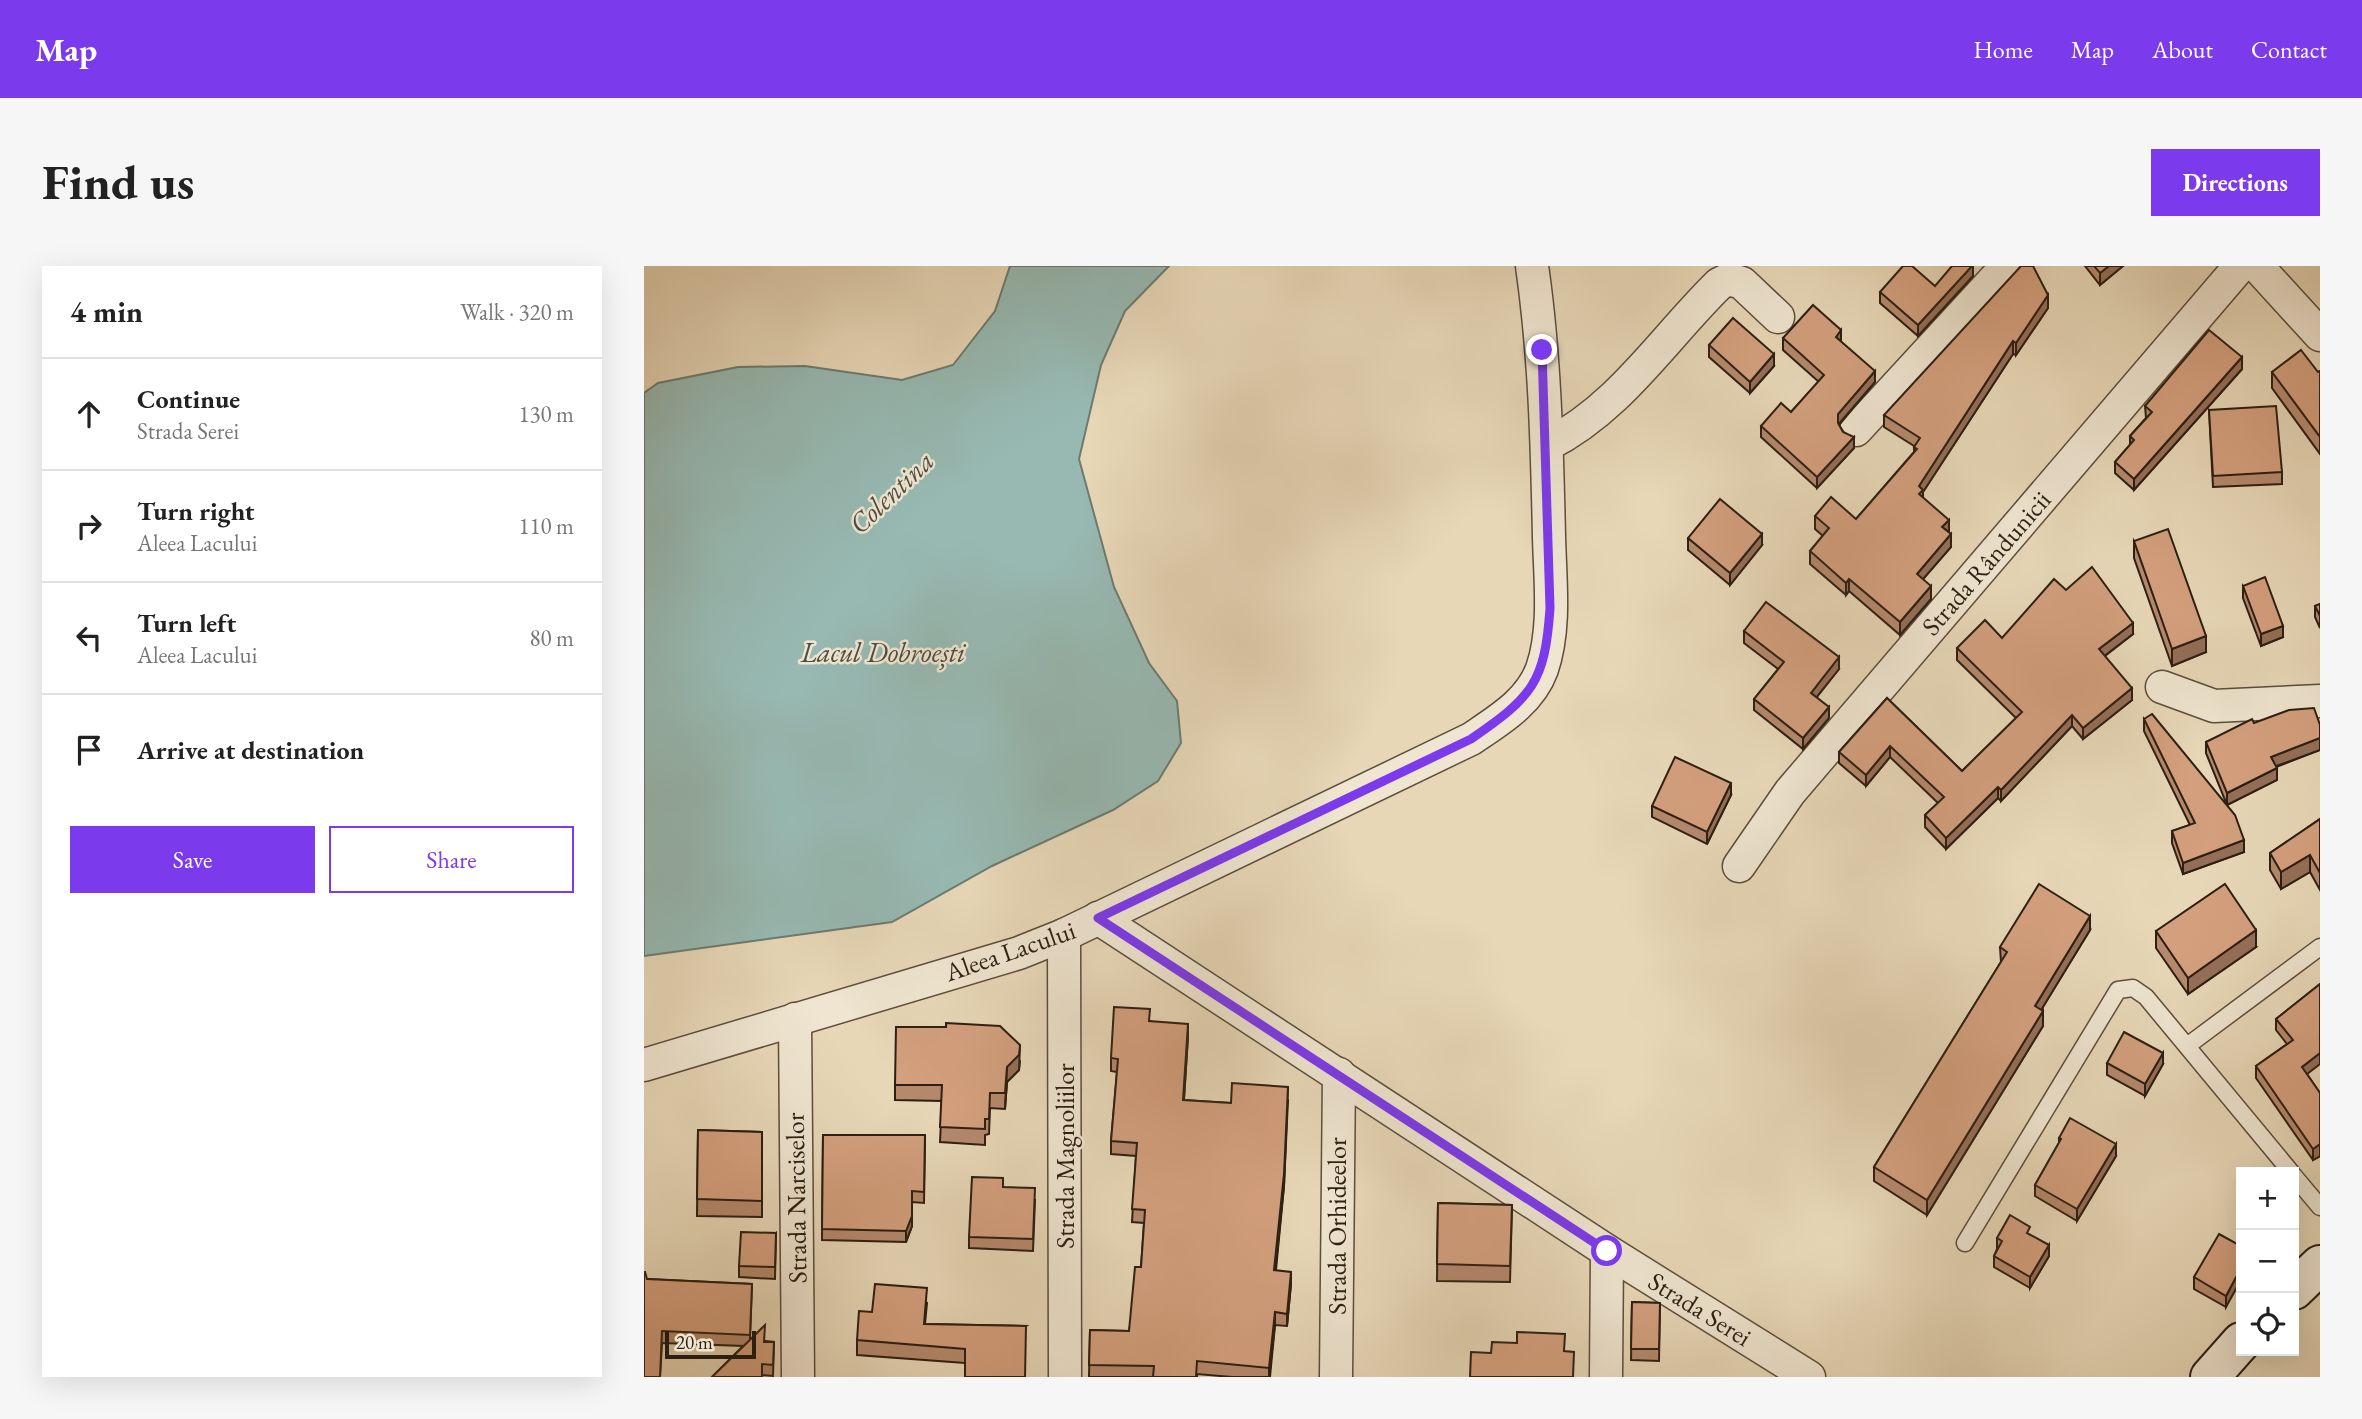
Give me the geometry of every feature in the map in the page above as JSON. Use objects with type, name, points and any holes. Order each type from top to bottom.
[{"type":"street","name":"Aleea Lacului","points":[[644,1065],[1019,953],[1064,935],[1471,739],[1526,698],[1542,670],[1548,642],[1547,445],[1532,266]]},
{"type":"street","points":[[1856,430],[2007,266]]},
{"type":"street","name":"Strada Rândunicii","points":[[1739,866],[1790,792],[2239,266]]},
{"type":"street","points":[[2257,266],[2320,335]]},
{"type":"street","points":[[1547,445],[1607,405],[1643,370],[1719,284],[1729,279],[1742,284],[1778,317]]},
{"type":"street","points":[[2162,687],[2214,706],[2320,701]]},
{"type":"street","name":"Strada Serei","points":[[1098,918],[1607,1251],[1810,1377]]},
{"type":"street","name":"Strada Magnoliilor","points":[[1064,935],[1065,1377]]},
{"type":"street","name":"Strada Narciselor","points":[[795,1019],[798,1377]]},
{"type":"street","name":"Strada Orhideelor","points":[[1336,1377],[1339,1074]]},
{"type":"street","points":[[1606,1377],[1607,1251]]},
{"type":"street","points":[[2299,1285],[2320,1265]]},
{"type":"street","points":[[2210,1377],[2236,1348]]},
{"type":"lane","points":[[2187,1046],[2320,947]]},
{"type":"lane","points":[[1965,1243],[2118,990],[2133,988],[2146,997],[2286,1167]]},
{"type":"lane","points":[[2299,1182],[2320,1208]]},
{"type":"water","name":"Lacul Dobroești","points":[[1010,266],[1169,266],[1125,311],[1101,365],[1079,459],[1114,587],[1149,663],[1177,701],[1181,743],[1158,781],[1113,810],[992,866],[892,922],[644,956],[644,393],[658,383],[738,367],[805,366],[902,380],[953,365],[995,311]]},
{"type":"building","points":[[1903,266],[1912,266],[1935,286],[1952,266],[1972,266],[1918,325],[1880,292]]},
{"type":"building","points":[[2021,266],[2033,266],[2048,295],[2016,343],[2013,341],[1919,486],[1923,490],[1919,494],[1949,520],[1942,527],[1951,534],[1917,574],[1931,586],[1900,622],[1849,579],[1846,583],[1810,551],[1829,528],[1815,516],[1831,497],[1856,519],[1917,449],[1914,447],[1920,438],[1884,415]]},
{"type":"building","points":[[2094,266],[2109,266],[2100,273]]},
{"type":"building","points":[[1813,305],[1841,330],[1836,337],[1875,371],[1838,414],[1838,423],[1843,432],[1854,437],[1817,477],[1761,426],[1781,403],[1791,412],[1824,375],[1783,338]]},
{"type":"building","points":[[1733,318],[1774,354],[1750,382],[1709,345]]},
{"type":"building","points":[[2209,330],[2242,357],[2134,479],[2115,462],[2134,440],[2130,436],[2152,412],[2145,406]]},
{"type":"building","points":[[2301,350],[2318,372],[2320,371],[2320,437],[2272,372]]},
{"type":"building","points":[[2276,406],[2282,472],[2213,476],[2209,410]]},
{"type":"building","points":[[1720,499],[1762,534],[1730,573],[1688,538]]},
{"type":"building","points":[[2168,529],[2206,636],[2172,649],[2134,541]]},
{"type":"building","points":[[2092,567],[2133,623],[2099,649],[2132,688],[2083,728],[2072,715],[2001,790],[1998,787],[1946,838],[1925,815],[1944,797],[1890,746],[1866,775],[1839,752],[1887,698],[1962,771],[2022,712],[1957,648],[1985,620],[2002,638],[2054,579],[2066,590]]},
{"type":"building","points":[[2265,577],[2283,626],[2261,634],[2243,586]]},
{"type":"building","points":[[1766,602],[1839,657],[1811,693],[1829,707],[1803,738],[1754,699],[1784,662],[1744,631]]},
{"type":"building","points":[[2314,708],[2320,725],[2320,738],[2271,757],[2277,768],[2227,793],[2206,742],[2252,719],[2254,723],[2289,710]]},
{"type":"building","points":[[2152,714],[2235,815],[2244,840],[2183,863],[2172,831],[2195,823],[2144,719]]},
{"type":"building","points":[[1675,757],[1731,783],[1707,832],[1652,806]]},
{"type":"building","points":[[2320,819],[2320,873],[2310,855],[2281,872],[2270,853]]},
{"type":"building","points":[[2039,884],[2090,916],[2035,1006],[2043,1011],[1927,1200],[1874,1167],[2007,952],[2000,947]]},
{"type":"building","points":[[2225,884],[2256,930],[2188,978],[2156,931]]},
{"type":"building","points":[[2320,984],[2320,1053],[2302,1067],[2320,1093],[2320,1144],[2313,1149],[2256,1066],[2293,1040],[2276,1019]]},
{"type":"building","points":[[1114,1007],[1150,1009],[1149,1021],[1188,1024],[1183,1100],[1231,1103],[1232,1083],[1288,1087],[1284,1174],[1274,1270],[1291,1272],[1287,1314],[1275,1312],[1269,1368],[1197,1361],[1196,1377],[1153,1377],[1154,1366],[1089,1365],[1090,1330],[1129,1331],[1135,1267],[1141,1267],[1145,1210],[1132,1209],[1137,1143],[1111,1141],[1118,1059],[1111,1058]]},
{"type":"building","points":[[946,1023],[1000,1026],[1020,1045],[1019,1055],[1007,1067],[1005,1093],[990,1093],[989,1119],[985,1119],[985,1129],[940,1127],[942,1085],[895,1085],[896,1027],[946,1027]]},
{"type":"building","points":[[2124,1032],[2163,1053],[2145,1084],[2107,1063]]},
{"type":"building","points":[[2070,1118],[2116,1144],[2077,1209],[2035,1185]]},
{"type":"building","points":[[698,1130],[762,1132],[762,1201],[697,1199]]},
{"type":"building","points":[[823,1135],[925,1135],[924,1192],[912,1191],[912,1216],[906,1231],[822,1229]]},
{"type":"building","points":[[972,1177],[1003,1178],[1003,1187],[1035,1188],[1033,1239],[969,1237]]},
{"type":"building","points":[[1438,1203],[1512,1205],[1510,1266],[1437,1264]]},
{"type":"building","points":[[2010,1215],[2030,1227],[2027,1233],[2049,1245],[2030,1277],[1994,1256],[2002,1241],[1997,1238]]},
{"type":"building","points":[[741,1232],[776,1233],[775,1267],[739,1266]]},
{"type":"building","points":[[2219,1234],[2236,1243],[2236,1277],[2226,1296],[2194,1277]]},
{"type":"building","points":[[644,1272],[647,1279],[752,1284],[750,1335],[662,1331],[660,1377],[644,1377]]},
{"type":"building","points":[[875,1284],[927,1288],[924,1324],[1026,1326],[1025,1377],[965,1377],[965,1349],[857,1340],[859,1311],[872,1312]]},
{"type":"building","points":[[1632,1302],[1660,1303],[1659,1349],[1631,1349]]},
{"type":"building","points":[[765,1325],[764,1342],[774,1342],[773,1365],[762,1364],[762,1377],[712,1377]]},
{"type":"building","points":[[1517,1332],[1565,1334],[1564,1351],[1574,1352],[1573,1377],[1470,1377],[1471,1352],[1491,1353],[1492,1342],[1517,1343]]},
{"type":"route","points":[[1542,350],[1550,608],[1548,642],[1542,670],[1526,698],[1471,739],[1438,756],[1098,918],[1607,1251]]},
{"type":"water label","name":"Colentina","points":[[891,492]]}]
